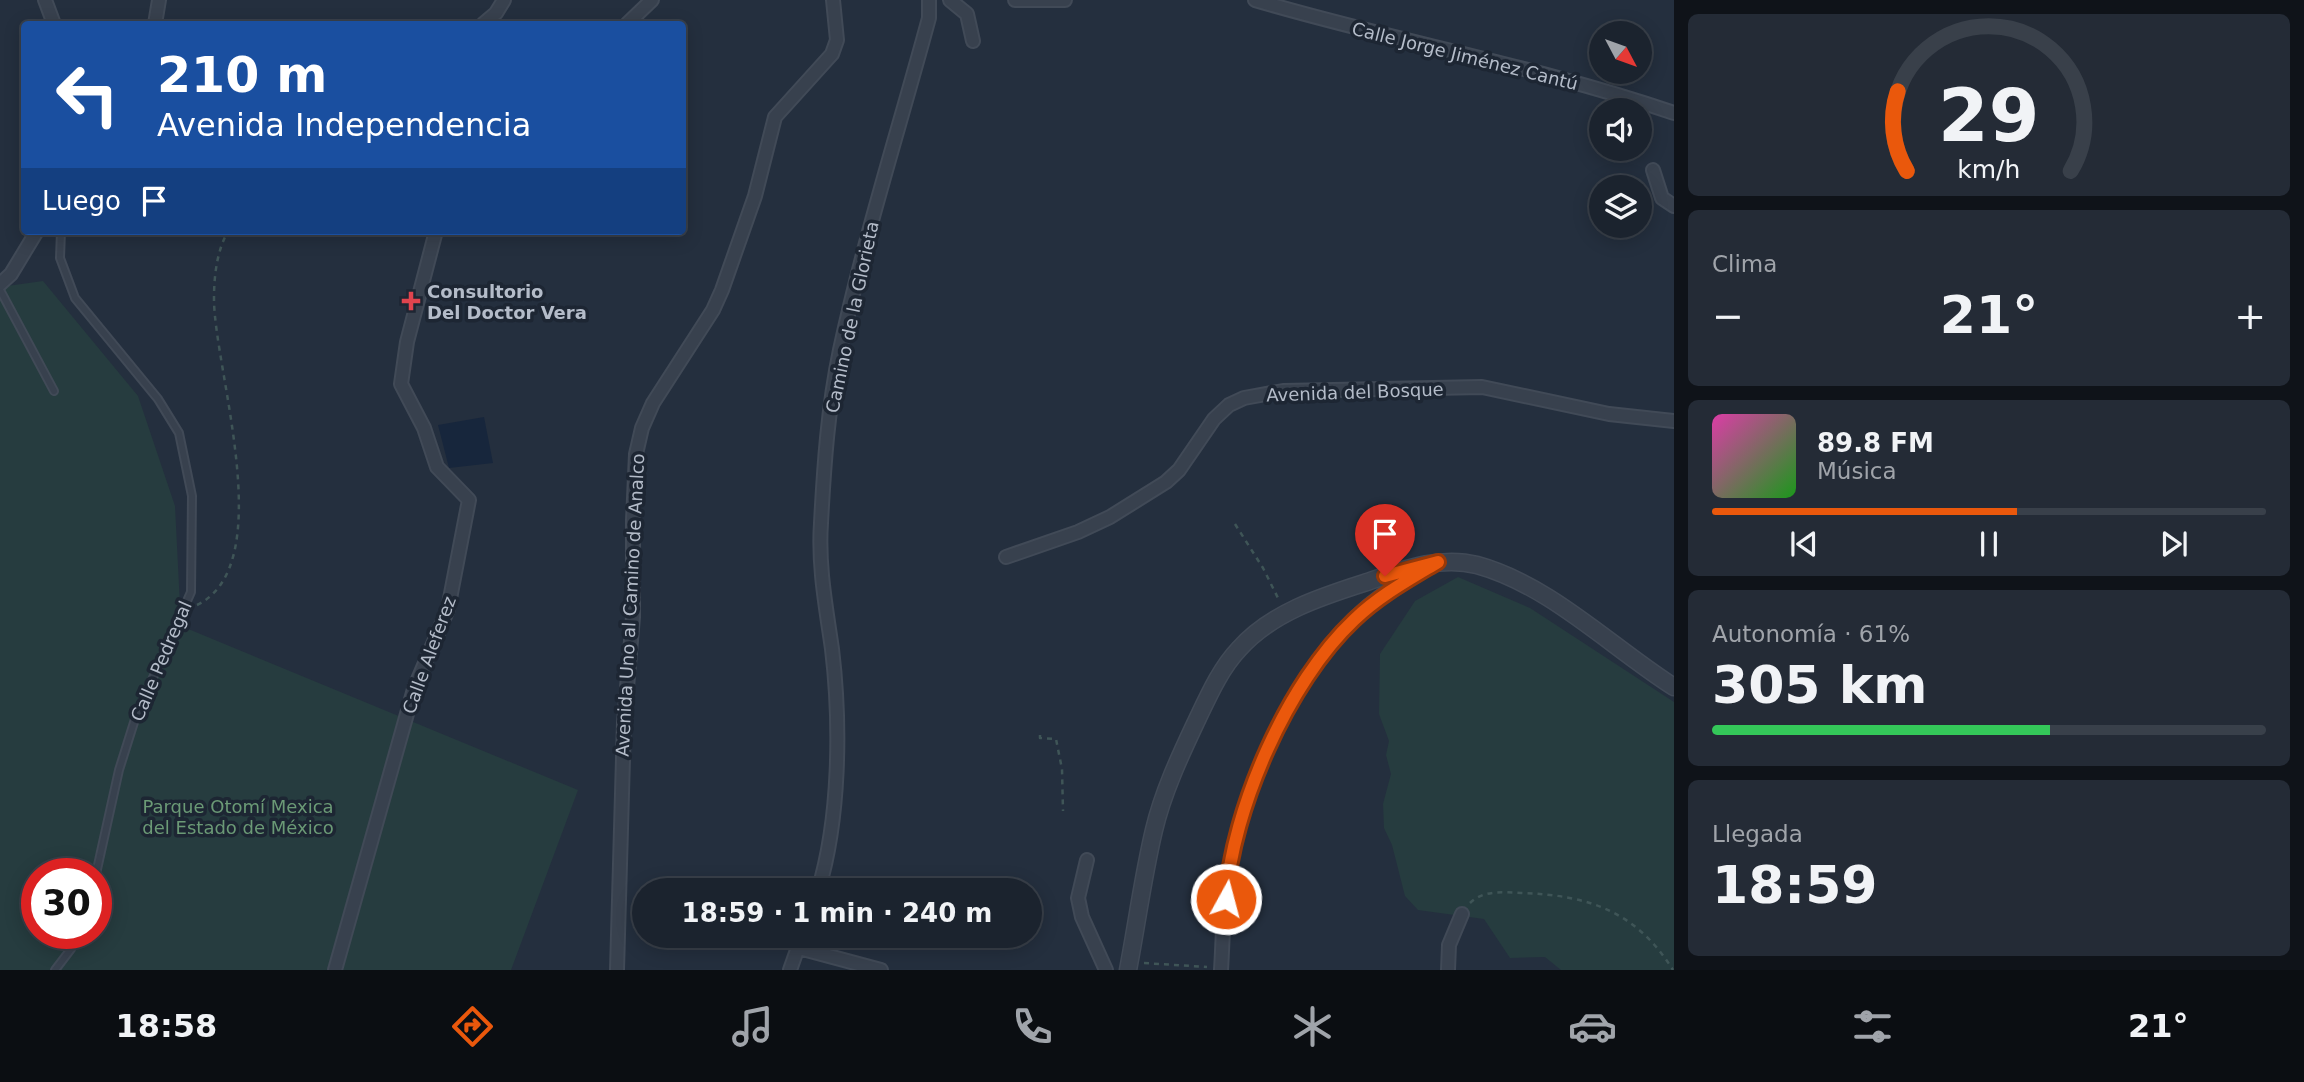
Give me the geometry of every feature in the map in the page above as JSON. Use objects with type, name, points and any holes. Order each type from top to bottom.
[{"type":"street","points":[[45,0],[53,21]]},
{"type":"street","points":[[156,21],[159,0]]},
{"type":"street","points":[[487,21],[496,13],[504,0]]},
{"type":"street","points":[[631,21],[652,0]]},
{"type":"street","name":"Avenida Uno al Camino de Analco","points":[[618,970],[624,723],[634,617],[632,520],[636,454],[642,428],[653,403],[713,310],[722,290],[755,196],[775,117],[832,54],[837,40],[833,0]]},
{"type":"street","name":"Camino de la Glorieta","points":[[820,878],[834,800],[835,689],[821,578],[820,526],[829,414],[840,350],[884,174],[929,18],[929,0]]},
{"type":"street","points":[[950,0],[967,14],[973,41]]},
{"type":"street","points":[[1015,0],[1065,0]]},
{"type":"street","name":"Calle Jorge Jiménez Cantú","points":[[1255,0],[1366,32],[1598,89],[1674,113]]},
{"type":"street","points":[[1653,170],[1662,198],[1674,206]]},
{"type":"street","points":[[0,284],[11,274],[35,235]]},
{"type":"street","name":"Calle Aleferez","points":[[335,970],[414,689],[448,609],[469,500],[437,467],[424,428],[401,384],[407,342],[435,235]]},
{"type":"street","name":"Avenida del Bosque","points":[[1006,557],[1099,522],[1166,482],[1179,470],[1214,419],[1229,405],[1244,398],[1283,391],[1482,387],[1609,414],[1674,421]]},
{"type":"street","points":[[1221,969],[1228,877],[1240,828],[1282,719],[1312,671],[1352,622],[1383,594],[1438,562]]},
{"type":"street","points":[[1128,966],[1155,827],[1175,766],[1209,694],[1238,649],[1285,614],[1325,595],[1438,562],[1479,566],[1530,589],[1674,687]]},
{"type":"street","points":[[1087,859],[1079,898],[1082,917],[1106,970]]},
{"type":"street","points":[[1448,970],[1450,945],[1462,914]]},
{"type":"street","points":[[790,970],[798,948]]},
{"type":"street","points":[[817,948],[881,970]]},
{"type":"lane","name":"Calle Pedregal","points":[[61,235],[60,258],[75,298],[158,399],[178,433],[192,496],[191,592],[160,655],[136,716],[119,770],[100,858]]},
{"type":"lane","points":[[0,290],[54,391]]},
{"type":"lane","points":[[55,970],[71,949]]},
{"type":"path","points":[[183,611],[210,597],[223,580],[240,520],[230,405],[214,299],[220,246],[226,235]]},
{"type":"path","points":[[1236,524],[1264,568],[1285,614]]},
{"type":"path","points":[[1040,735],[1040,738],[1056,739],[1062,769],[1063,811]]},
{"type":"path","points":[[1462,914],[1477,897],[1490,893],[1552,894],[1583,899],[1605,906],[1625,919],[1654,942],[1673,970]]},
{"type":"path","points":[[1128,966],[1221,969]]},
{"type":"green space","name":"Parque Otomí Mexica del Estado de México","points":[[43,281],[138,396],[175,506],[181,626],[578,790],[511,970],[0,970],[0,287]]},
{"type":"green space","points":[[1458,577],[1530,608],[1674,702],[1674,970],[1561,970],[1545,957],[1510,958],[1484,919],[1418,910],[1405,896],[1392,845],[1384,828],[1383,804],[1391,774],[1386,755],[1389,741],[1379,714],[1380,654],[1415,601]]},
{"type":"water","points":[[484,417],[493,463],[449,468],[438,425]]},
{"type":"place","name":"Consultorio Del Doctor Vera","points":[[411,301]]},
{"type":"route","points":[[1226,899],[1228,877],[1240,828],[1257,776],[1282,719],[1312,671],[1352,622],[1383,594],[1438,562],[1385,576]]}]
